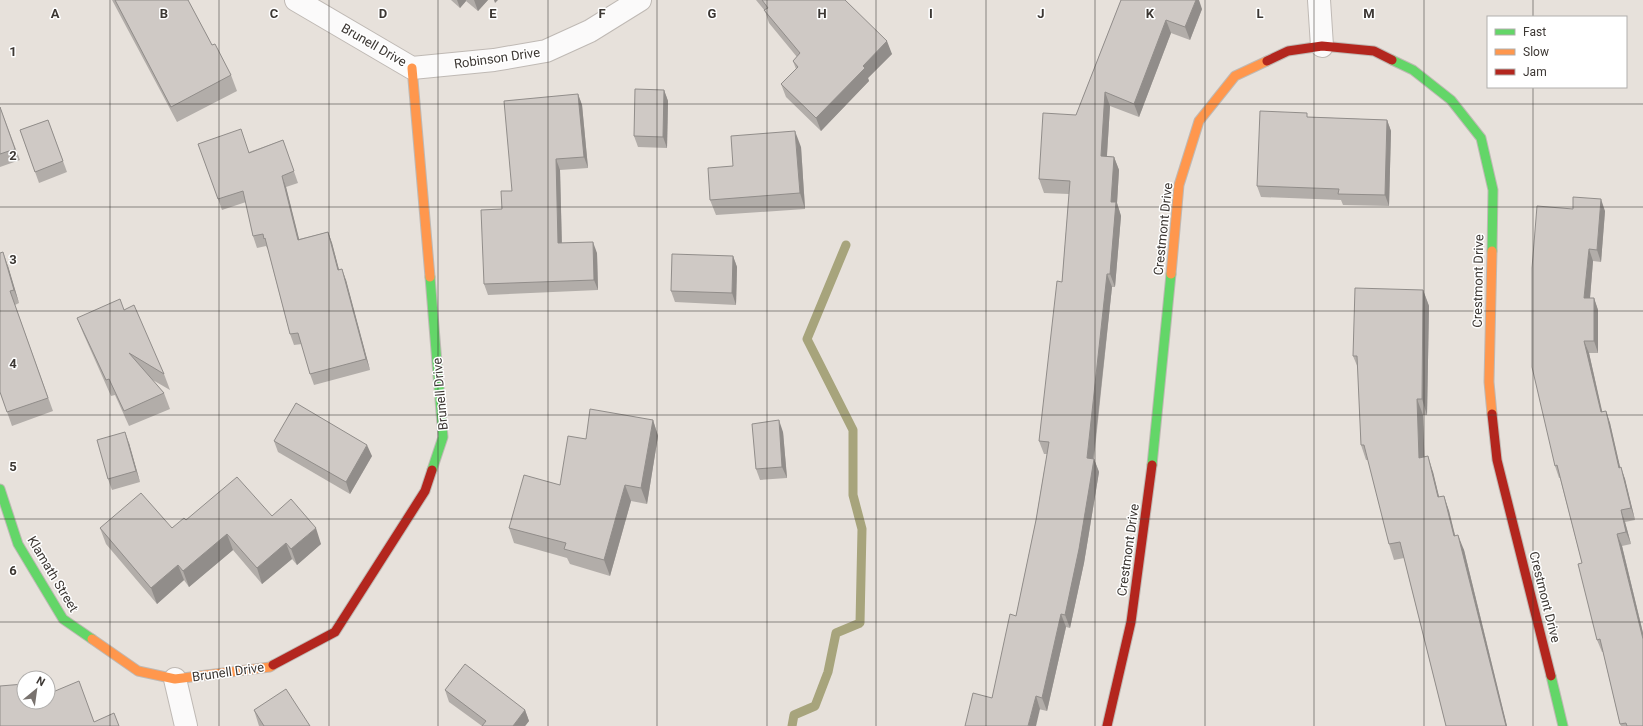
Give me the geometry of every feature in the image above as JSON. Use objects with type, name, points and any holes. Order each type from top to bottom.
[{"type":"street","name":"Brunell Drive","points":[[186,726],[175,679],[270,666],[336,632],[425,491],[443,437],[412,68],[296,0]]},
{"type":"street","name":"Robinson Drive","points":[[412,68],[494,60],[546,51],[590,31],[640,0]]},
{"type":"street","points":[[1318,0],[1322,46]]},
{"type":"street","name":"Crestmont Drive","points":[[1107,726],[1131,622],[1156,435],[1179,185],[1199,121],[1236,76],[1288,51],[1322,46],[1374,51],[1414,70],[1451,100],[1481,138],[1493,190],[1489,382],[1497,460],[1563,726]]},
{"type":"street","name":"Klamath Street","points":[[0,489],[18,544],[63,620],[138,671],[175,679]]},
{"type":"building","points":[[115,0],[188,0],[212,45],[215,44],[231,75],[171,107]]},
{"type":"building","points":[[762,0],[845,0],[887,41],[863,66],[865,68],[816,118],[781,84],[798,67],[793,61],[800,53],[764,10],[768,8]]},
{"type":"building","points":[[1121,0],[1196,0],[1185,27],[1166,20],[1134,104],[1105,92],[1101,156],[1114,157],[1111,202],[1116,202],[1110,274],[1107,274],[1087,458],[1094,459],[1079,549],[1065,615],[1061,614],[1042,698],[1036,696],[1028,726],[965,726],[973,693],[992,698],[1010,614],[1016,616],[1036,520],[1049,442],[1039,441],[1057,281],[1062,282],[1070,181],[1039,179],[1043,113],[1076,115]]},
{"type":"building","points":[[635,89],[664,90],[663,137],[634,136]]},
{"type":"building","points":[[578,94],[584,157],[556,159],[558,243],[593,242],[594,280],[484,284],[481,210],[502,209],[501,191],[512,191],[504,101]]},
{"type":"building","points":[[0,107],[15,149],[0,154]]},
{"type":"building","points":[[1260,111],[1307,113],[1307,117],[1387,120],[1385,195],[1338,194],[1339,189],[1257,186]]},
{"type":"building","points":[[48,120],[63,161],[35,172],[20,130]]},
{"type":"building","points":[[241,129],[249,153],[283,140],[294,171],[282,176],[298,240],[328,232],[338,270],[342,269],[366,359],[310,374],[298,333],[290,334],[265,238],[264,239],[263,234],[253,236],[243,191],[218,199],[198,144]]},
{"type":"building","points":[[795,131],[800,193],[710,200],[708,168],[733,166],[731,136]]},
{"type":"building","points":[[1573,197],[1601,199],[1597,250],[1589,249],[1584,298],[1594,298],[1594,341],[1584,341],[1601,412],[1606,411],[1619,468],[1621,467],[1631,508],[1621,510],[1626,532],[1617,534],[1643,639],[1643,726],[1627,726],[1626,723],[1620,724],[1600,639],[1597,640],[1578,564],[1582,563],[1557,465],[1555,466],[1532,367],[1532,268],[1537,206],[1573,209]]},
{"type":"building","points":[[3,252],[14,290],[10,291],[48,398],[7,412],[0,392],[0,253]]},
{"type":"building","points":[[672,254],[733,256],[732,293],[671,291]]},
{"type":"building","points":[[1355,288],[1423,290],[1422,399],[1417,399],[1419,458],[1428,456],[1438,497],[1444,496],[1454,536],[1458,535],[1506,726],[1446,726],[1400,542],[1389,544],[1364,445],[1361,445],[1357,356],[1353,356]]},
{"type":"building","points":[[120,299],[124,310],[134,305],[164,374],[129,353],[164,393],[124,411],[109,379],[106,380],[77,318]]},
{"type":"building","points":[[296,403],[367,445],[346,482],[274,441]]},
{"type":"building","points":[[590,409],[653,420],[641,488],[625,485],[604,560],[564,549],[566,543],[509,528],[524,475],[560,485],[568,436],[586,439]]},
{"type":"building","points":[[779,420],[782,467],[756,469],[752,424]]},
{"type":"building","points":[[125,432],[136,471],[108,479],[97,440]]},
{"type":"building","points":[[237,477],[272,516],[291,499],[316,528],[291,549],[286,543],[257,568],[227,534],[183,571],[178,565],[151,588],[100,528],[141,493],[172,528],[184,518],[186,520]]},
{"type":"building","points":[[465,664],[525,710],[513,726],[482,726],[486,721],[445,690]]},
{"type":"building","points":[[79,681],[94,722],[114,713],[119,726],[0,726],[0,686],[16,685],[16,710],[56,710],[56,691]]},
{"type":"building","points":[[286,689],[310,726],[264,726],[254,710]]},
{"type":"waterway","points":[[792,726],[794,715],[815,706],[828,672],[836,633],[860,623],[862,529],[853,495],[853,430],[807,339],[846,245]]},
{"type":"traffic: fast","points":[[1392,60],[1413,70],[1451,100],[1481,138],[1493,190],[1492,251]]},
{"type":"traffic: fast","points":[[1152,465],[1171,274]]},
{"type":"traffic: fast","points":[[430,277],[443,437],[432,470]]},
{"type":"traffic: fast","points":[[0,489],[18,544],[63,619],[92,639]]},
{"type":"traffic: fast","points":[[1551,676],[1563,726]]},
{"type":"traffic: slow","points":[[1171,274],[1179,185],[1199,121],[1235,76],[1267,61]]},
{"type":"traffic: slow","points":[[412,68],[430,277]]},
{"type":"traffic: slow","points":[[1492,251],[1489,382],[1492,414]]},
{"type":"traffic: slow","points":[[92,639],[138,671],[175,679],[270,667],[273,665]]},
{"type":"traffic: jam","points":[[1267,61],[1288,51],[1322,46],[1374,51],[1392,60]]},
{"type":"traffic: jam","points":[[1492,414],[1497,460],[1551,676]]},
{"type":"traffic: jam","points":[[1107,726],[1131,622],[1152,465]]},
{"type":"traffic: jam","points":[[273,665],[335,632],[425,491],[432,470]]}]
